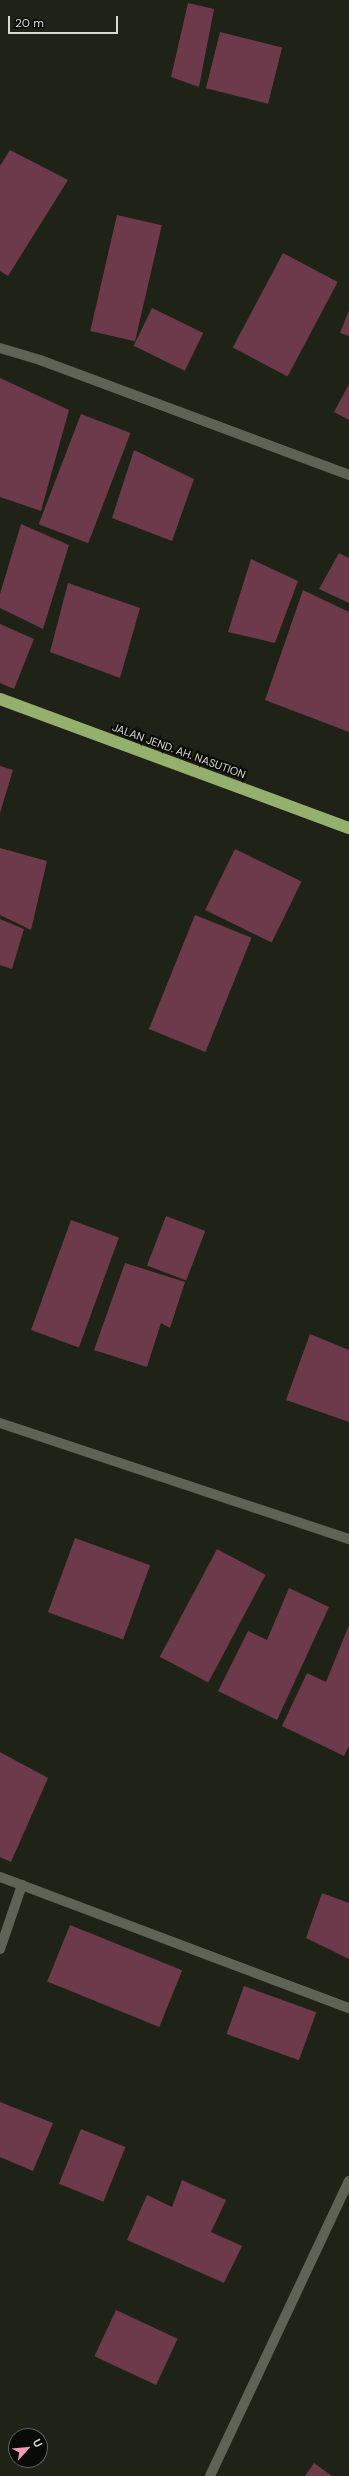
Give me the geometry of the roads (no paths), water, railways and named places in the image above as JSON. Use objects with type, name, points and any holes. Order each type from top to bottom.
[{"type":"highway","name":"JALAN JEND. AH. NASUTION","points":[[0,699],[349,828]]},
{"type":"street","points":[[0,348],[40,360],[349,475]]},
{"type":"street","points":[[0,1423],[349,1539]]},
{"type":"street","points":[[0,1878],[349,2008]]},
{"type":"street","points":[[0,1949],[22,1885]]},
{"type":"street","points":[[210,2476],[349,2181]]}]
